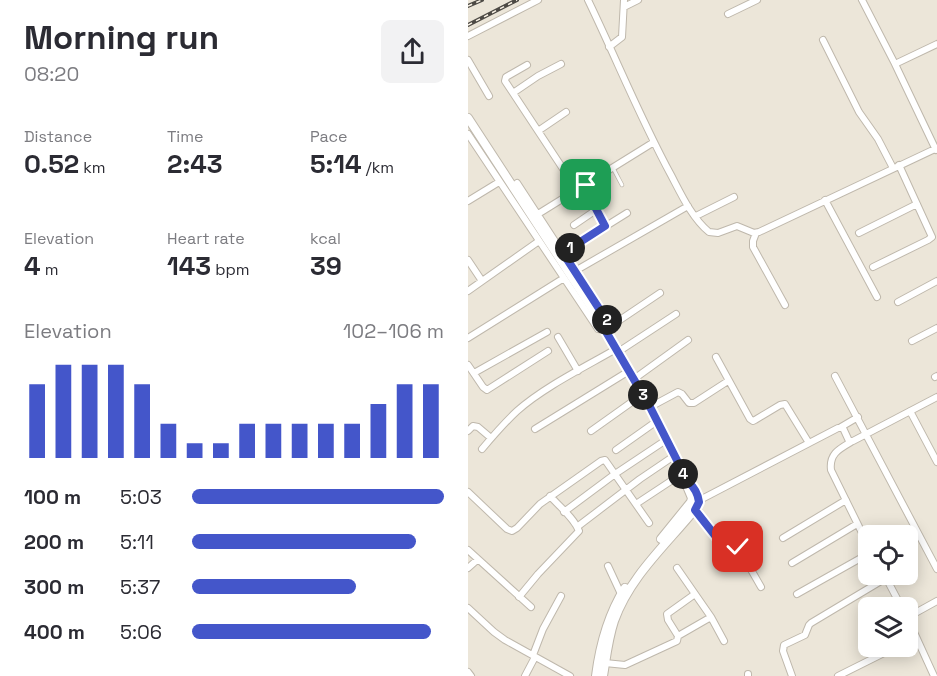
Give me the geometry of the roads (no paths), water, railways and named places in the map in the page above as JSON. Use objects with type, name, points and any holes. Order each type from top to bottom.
[{"type":"street","points":[[468,36],[538,0]]},
{"type":"street","points":[[588,0],[654,142],[688,206],[709,232],[718,232],[737,226],[756,233]]},
{"type":"street","points":[[609,46],[622,37],[624,4],[638,0]]},
{"type":"street","points":[[728,14],[757,0]]},
{"type":"street","points":[[785,305],[753,247],[756,233],[937,149],[862,0]]},
{"type":"street","points":[[823,40],[859,112],[896,167],[931,234],[931,239],[873,267]]},
{"type":"street","points":[[895,64],[937,44]]},
{"type":"street","points":[[468,60],[489,96]]},
{"type":"street","points":[[513,93],[561,64]]},
{"type":"street","points":[[527,65],[504,79],[577,190]]},
{"type":"street","points":[[538,131],[566,112]]},
{"type":"street","points":[[468,118],[598,319],[608,328]]},
{"type":"street","points":[[468,134],[596,326],[602,331],[660,293]]},
{"type":"street","points":[[538,214],[654,142]]},
{"type":"street","points":[[468,201],[500,182]]},
{"type":"street","points":[[517,183],[608,328],[617,350],[694,490],[694,505],[717,538],[722,540],[729,537],[734,540],[761,587]]},
{"type":"street","points":[[584,186],[605,226]]},
{"type":"street","points":[[696,216],[734,196]]},
{"type":"street","points":[[825,201],[877,297]]},
{"type":"street","points":[[859,233],[917,204]]},
{"type":"street","points":[[574,271],[688,206]]},
{"type":"street","points":[[574,225],[596,210]]},
{"type":"street","points":[[563,253],[627,213]]},
{"type":"street","points":[[468,291],[539,241]]},
{"type":"street","points":[[468,260],[482,281]]},
{"type":"street","points":[[468,338],[564,278]]},
{"type":"street","points":[[897,302],[937,281]]},
{"type":"street","points":[[482,449],[518,410],[578,371],[675,314]]},
{"type":"street","points":[[912,341],[937,328]]},
{"type":"street","points":[[474,374],[547,332]]},
{"type":"street","points":[[558,338],[578,371]]},
{"type":"street","points":[[535,429],[632,375],[688,340]]},
{"type":"street","points":[[468,365],[487,390],[548,351]]},
{"type":"street","points":[[716,357],[751,420],[785,404],[809,443]]},
{"type":"street","points":[[835,376],[937,569]]},
{"type":"street","points":[[650,407],[678,392],[689,403],[694,403],[729,381]]},
{"type":"street","points":[[591,431],[643,394]]},
{"type":"street","points":[[596,676],[606,627],[621,594],[640,566],[694,505],[809,443],[864,429],[910,411],[937,397]]},
{"type":"street","points":[[910,411],[937,462]]},
{"type":"street","points":[[792,563],[857,524],[831,470],[831,464],[833,455],[858,417]]},
{"type":"street","points":[[616,450],[657,421]]},
{"type":"street","points":[[468,431],[475,426],[491,438]]},
{"type":"street","points":[[564,512],[666,440]]},
{"type":"street","points":[[577,526],[674,456]]},
{"type":"street","points":[[468,492],[507,529],[512,531],[550,496],[603,460],[649,523]]},
{"type":"street","points":[[636,504],[683,473]]},
{"type":"street","points":[[519,597],[579,531],[550,496]]},
{"type":"street","points":[[783,538],[846,500]]},
{"type":"street","points":[[603,676],[615,619],[631,587],[694,505]]},
{"type":"street","points":[[468,550],[531,608]]},
{"type":"street","points":[[468,568],[477,560]]},
{"type":"street","points":[[797,594],[858,560]]},
{"type":"street","points":[[608,566],[621,594]]},
{"type":"street","points":[[677,568],[711,617],[724,641]]},
{"type":"street","points":[[792,676],[783,651],[784,645],[804,635],[811,623],[871,585]]},
{"type":"street","points":[[678,636],[667,614],[695,594]]},
{"type":"street","points":[[525,676],[540,635],[561,596]]},
{"type":"street","points":[[918,612],[937,601]]},
{"type":"street","points":[[468,608],[505,640],[570,676]]},
{"type":"street","points":[[605,663],[625,665],[673,643],[678,636],[711,617]]},
{"type":"street","points":[[918,642],[934,676]]},
{"type":"street","points":[[838,676],[876,657]]},
{"type":"street","points":[[468,672],[471,676]]},
{"type":"lane","points":[[613,168],[622,185]]},
{"type":"railway","points":[[468,6],[482,0]]},
{"type":"railway","points":[[468,25],[517,0]]}]
